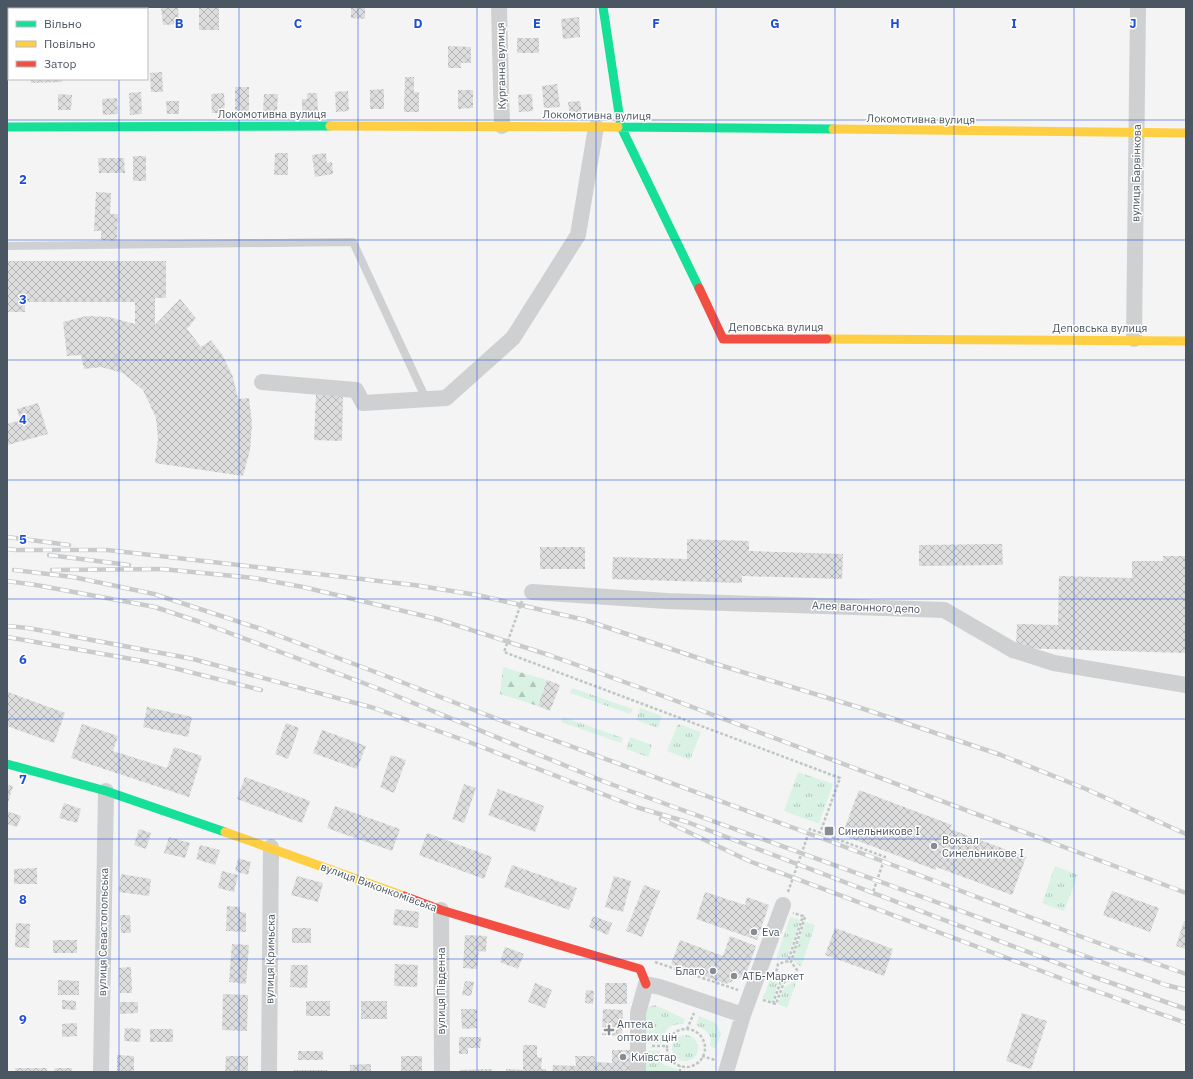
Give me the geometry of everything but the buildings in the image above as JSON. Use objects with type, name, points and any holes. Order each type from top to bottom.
[{"type":"street","name":"Курганна вулиця","points":[[499,7],[502,126]]},
{"type":"street","name":"Деповська вулиця","points":[[603,7],[621,127],[722,339],[1186,341]]},
{"type":"street","name":"вулиця Барвінкова","points":[[1134,340],[1138,7]]},
{"type":"street","name":"Локомотивна вулиця","points":[[7,127],[502,126],[1186,133]]},
{"type":"street","points":[[262,382],[356,390],[363,403],[446,398],[513,338],[578,235],[596,127]]},
{"type":"street","name":"Алея вагонного депо","points":[[532,592],[667,600],[944,610],[1013,650],[1054,663],[1186,685]]},
{"type":"street","name":"вулиця Виконкомівська","points":[[7,764],[106,791],[271,847],[441,910],[640,969]]},
{"type":"street","name":"вулиця Севастопольська","points":[[101,1072],[106,791]]},
{"type":"street","name":"вулиця Кримьска","points":[[268,1072],[271,847]]},
{"type":"street","points":[[726,1072],[743,1015],[782,907]]},
{"type":"street","name":"вулиця Південна","points":[[441,910],[442,1072]]},
{"type":"street","points":[[638,1072],[638,1014],[646,984],[640,969]]},
{"type":"street","points":[[646,984],[660,987],[743,1015]]},
{"type":"lane","points":[[7,246],[353,242],[426,399]]},
{"type":"path","points":[[532,592],[525,592],[504,652],[840,778],[820,833]]},
{"type":"path","points":[[803,916],[782,907],[810,830],[885,857],[872,895]]},
{"type":"path","points":[[773,1003],[781,981],[776,972],[778,964],[788,961],[803,916]]},
{"type":"path","points":[[640,969],[650,960],[776,1004],[784,982],[793,979],[796,970],[791,962],[805,917],[803,916]]},
{"type":"path","points":[[688,1029],[693,1030],[702,1038],[704,1050],[702,1056],[693,1065],[680,1066],[670,1058],[668,1052],[668,1040],[671,1035],[676,1032],[688,1029]]},
{"type":"path","points":[[680,1066],[680,1072]]},
{"type":"green space","points":[[503,667],[547,680],[538,706],[500,694]]},
{"type":"green space","points":[[572,688],[633,709],[630,714],[570,693]]},
{"type":"green space","points":[[640,708],[662,716],[658,728],[636,720]]},
{"type":"green space","points":[[563,717],[623,738],[621,743],[561,722]]},
{"type":"green space","points":[[678,724],[701,732],[690,760],[667,751]]},
{"type":"green space","points":[[630,737],[652,745],[648,757],[626,749]]},
{"type":"green space","points":[[798,772],[833,784],[819,824],[784,811]]},
{"type":"green space","points":[[1055,866],[1078,875],[1064,911],[1042,903]]},
{"type":"green space","points":[[790,917],[800,920],[787,958],[776,959]]},
{"type":"green space","points":[[805,922],[815,925],[801,967],[793,960]]},
{"type":"green space","points":[[773,971],[778,984],[772,1002],[763,998]]},
{"type":"green space","points":[[797,980],[787,1008],[778,1004],[784,987]]},
{"type":"green space","points":[[655,1005],[685,1019],[683,1024],[674,1025],[668,1028],[661,1043],[643,1043],[646,1008]]},
{"type":"green space","points":[[699,1016],[716,1023],[721,1034],[716,1049],[710,1046],[711,1038],[705,1030],[696,1025]]},
{"type":"green space","points":[[685,1035],[694,1039],[698,1048],[694,1057],[685,1061],[676,1057],[672,1048],[676,1039]]},
{"type":"green space","points":[[660,1050],[660,1057],[663,1064],[677,1069],[677,1072],[644,1072],[644,1051]]},
{"type":"railway","points":[[7,537],[69,545]]},
{"type":"railway","points":[[7,549],[107,550],[414,585],[477,595],[585,620],[716,664],[861,708],[1001,755],[1086,789],[1186,834]]},
{"type":"railway","points":[[49,555],[129,565]]},
{"type":"railway","points":[[52,570],[162,569],[254,578],[303,587],[437,619],[549,655],[655,693],[1186,893]]},
{"type":"railway","points":[[14,570],[73,577],[154,594],[261,629],[513,725],[832,842],[1090,940],[1186,974]]},
{"type":"railway","points":[[7,581],[155,607],[200,622],[382,690],[605,782],[1096,960],[1166,985],[1186,990]]},
{"type":"railway","points":[[7,626],[28,628],[193,659],[374,708],[469,742],[636,807],[687,822],[1094,977],[1186,1009]]},
{"type":"railway","points":[[7,637],[154,663],[261,690]]},
{"type":"railway","points":[[661,819],[749,861],[1068,981],[1186,1023]]},
{"type":"traffic: fast","points":[[603,7],[621,127],[699,288]]},
{"type":"traffic: fast","points":[[7,127],[330,126]]},
{"type":"traffic: fast","points":[[618,127],[833,129]]},
{"type":"traffic: fast","points":[[7,764],[106,791],[225,832]]},
{"type":"traffic: slow","points":[[330,126],[618,127]]},
{"type":"traffic: slow","points":[[833,129],[1186,133]]},
{"type":"traffic: slow","points":[[827,339],[1186,341]]},
{"type":"traffic: slow","points":[[225,832],[404,896]]},
{"type":"traffic: jam","points":[[699,288],[723,339],[827,339]]},
{"type":"traffic: jam","points":[[404,896],[441,910],[640,969],[646,984]]},
{"type":"place","name":"Синельникове І","points":[[829,831]]},
{"type":"place","name":"Вокзал Синельникове І","points":[[934,846]]},
{"type":"place","name":"Eva","points":[[754,932]]},
{"type":"place","name":"Благо","points":[[713,971]]},
{"type":"place","name":"АТБ-Маркет","points":[[734,976]]},
{"type":"place","name":"Аптека оптових цін","points":[[609,1030]]},
{"type":"place","name":"Київстар","points":[[623,1057]]}]
